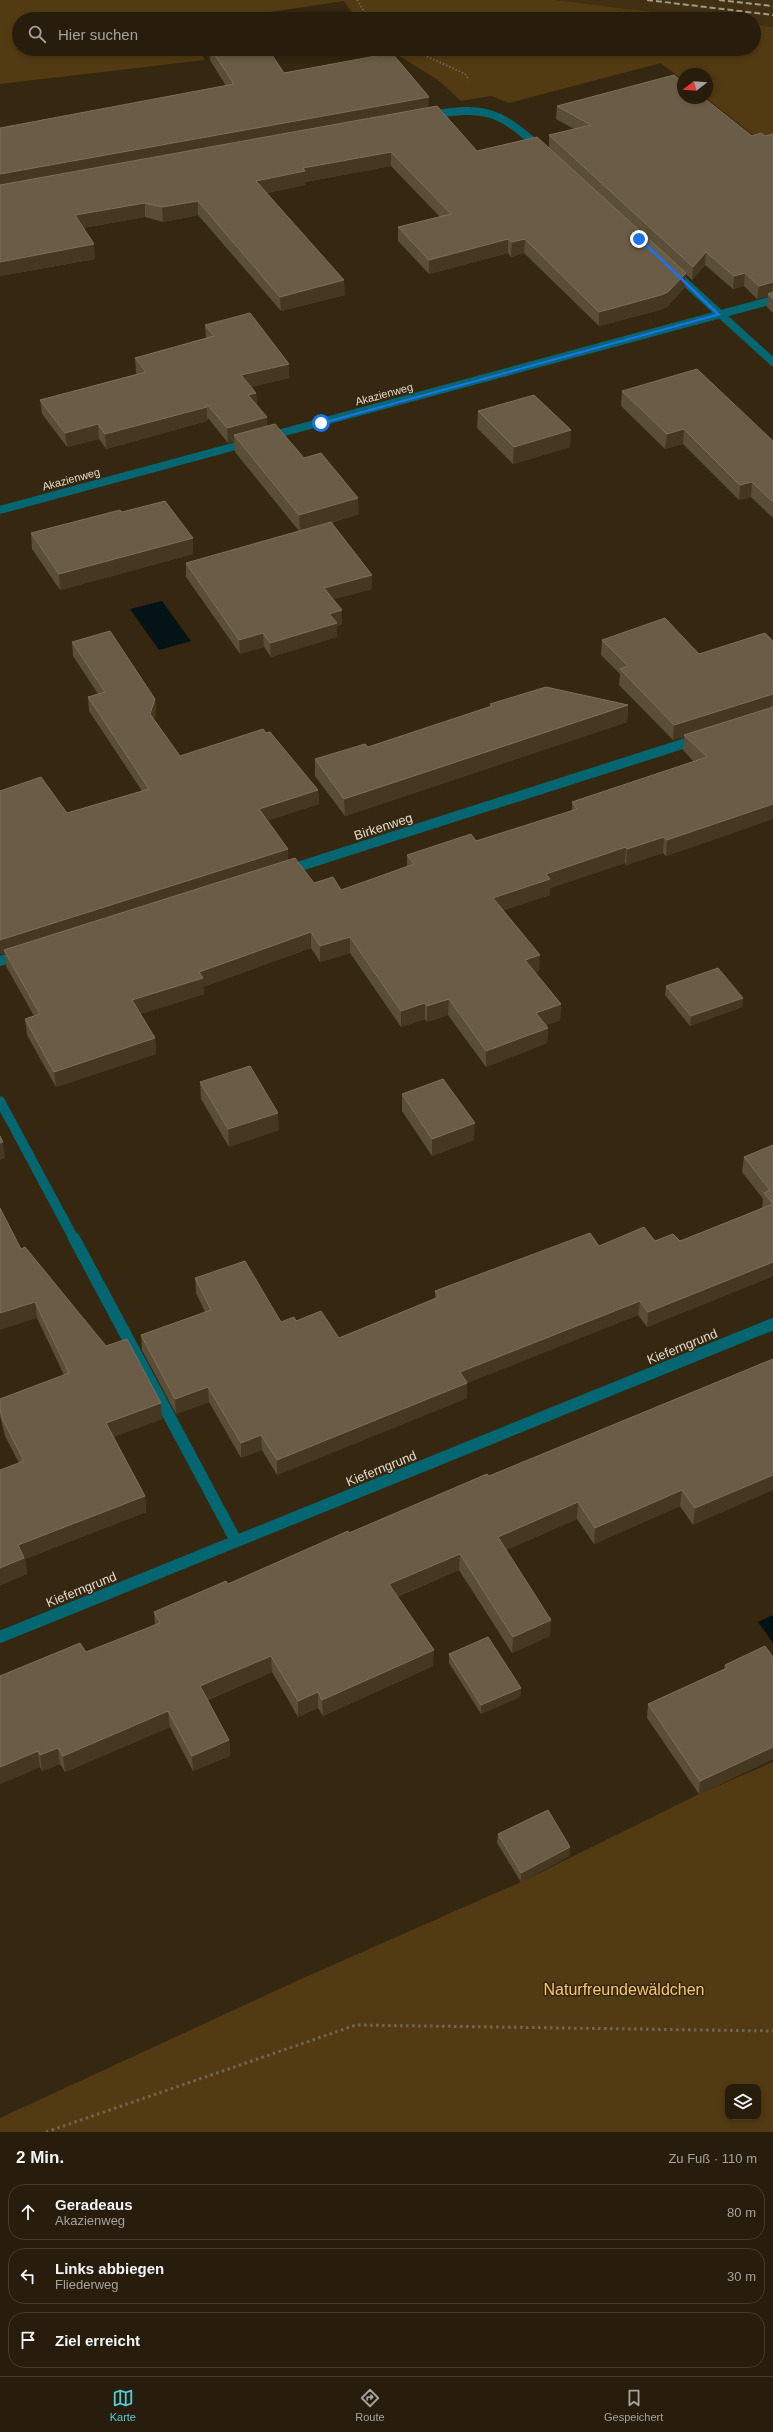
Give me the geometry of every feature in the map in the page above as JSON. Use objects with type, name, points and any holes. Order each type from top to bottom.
[{"type":"street","points":[[419,117],[460,110],[484,110],[504,117],[547,154]]},
{"type":"street","points":[[668,266],[773,362]]},
{"type":"street","name":"Akazienweg","points":[[0,510],[773,300]]},
{"type":"street","name":"Birkenweg","points":[[281,872],[705,736]]},
{"type":"street","points":[[0,961],[30,952]]},
{"type":"street","points":[[0,1101],[236,1541]]},
{"type":"street","name":"Kieferngrund","points":[[0,1637],[773,1324]]},
{"type":"path","points":[[357,0],[365,12]]},
{"type":"path","points":[[46,2132],[356,2025],[773,2031]]},
{"type":"shaded area","points":[[555,0],[773,0],[773,27],[761,25],[761,12],[654,12]]},
{"type":"shaded area","points":[[162,601],[191,641],[159,650],[130,609]]},
{"type":"shaded area","points":[[773,1615],[773,1643],[758,1622]]},
{"type":"green space","points":[[0,0],[555,0],[654,12],[351,12],[344,1],[270,12],[12,12],[12,56],[202,56],[205,60],[0,84]]},
{"type":"green space","points":[[761,25],[773,27],[773,135],[758,139],[713,104],[713,68],[677,68],[677,75],[661,63],[509,103],[491,96],[461,101],[438,80],[399,56],[761,56]]},
{"type":"green space","name":"Naturfreundewäldchen","points":[[773,1762],[773,2132],[0,2132],[0,2118],[301,1979],[521,1882],[699,1794]]},
{"type":"building","points":[[216,56],[273,56],[284,73],[376,56],[395,56],[429,97],[0,174],[0,128],[234,84]]},
{"type":"building","points":[[674,75],[677,77],[677,104],[712,104],[752,136],[761,133],[765,136],[773,134],[773,282],[759,286],[745,273],[734,276],[706,252],[693,267],[549,135],[591,125],[557,106]]},
{"type":"building","points":[[437,106],[477,151],[537,137],[686,273],[668,292],[599,312],[525,239],[512,242],[508,239],[429,260],[398,227],[451,214],[391,152],[303,168],[305,171],[256,181],[344,280],[280,297],[198,201],[162,207],[145,203],[75,215],[94,244],[0,262],[0,185]]},
{"type":"building","points":[[773,292],[773,299],[768,294]]},
{"type":"building","points":[[250,313],[289,364],[241,375],[256,393],[248,395],[267,417],[227,428],[207,404],[207,407],[105,434],[98,424],[65,433],[40,400],[146,372],[135,358],[214,336],[205,325]]},
{"type":"building","points":[[697,369],[773,441],[773,502],[752,482],[740,485],[684,429],[667,434],[622,391]]},
{"type":"building","points":[[534,395],[571,430],[514,447],[478,411]]},
{"type":"building","points":[[275,424],[304,458],[321,453],[358,498],[299,515],[234,435]]},
{"type":"building","points":[[165,501],[193,538],[59,574],[31,533],[120,510],[122,512]]},
{"type":"building","points":[[331,522],[372,575],[324,588],[342,610],[329,614],[337,623],[270,643],[263,633],[239,640],[186,563]]},
{"type":"building","points":[[665,618],[699,654],[765,633],[773,641],[773,694],[674,725],[620,669],[628,666],[602,640]]},
{"type":"building","points":[[110,631],[155,699],[150,714],[180,756],[263,729],[266,733],[270,732],[318,790],[259,809],[288,849],[0,940],[0,791],[41,777],[67,813],[149,789],[88,697],[105,692],[72,642]]},
{"type":"building","points":[[546,687],[628,705],[344,799],[315,759],[365,744],[368,747],[492,706],[490,704]]},
{"type":"building","points":[[773,707],[773,804],[667,840],[664,837],[627,849],[626,847],[546,874],[550,879],[493,898],[540,955],[525,960],[561,1004],[536,1013],[548,1028],[486,1051],[449,999],[427,1006],[425,1003],[401,1011],[350,937],[320,946],[311,932],[199,972],[203,978],[132,1000],[155,1038],[54,1072],[25,1019],[40,1014],[4,950],[295,858],[314,883],[333,877],[341,890],[414,864],[407,855],[471,834],[476,841],[577,809],[572,802],[707,757],[684,735]]},
{"type":"building","points":[[718,968],[743,998],[691,1016],[666,986]]},
{"type":"building","points":[[250,1066],[278,1113],[228,1129],[200,1082]]},
{"type":"building","points":[[443,1079],[475,1123],[432,1139],[402,1094]]},
{"type":"building","points":[[0,1136],[3,1142],[0,1143]]},
{"type":"building","points":[[773,1145],[773,1204],[764,1193],[770,1190],[744,1157]]},
{"type":"building","points":[[773,1204],[773,1262],[648,1312],[640,1301],[460,1372],[467,1383],[277,1460],[261,1435],[241,1443],[208,1387],[175,1399],[141,1335],[211,1310],[195,1278],[245,1261],[281,1322],[294,1317],[296,1321],[321,1311],[339,1338],[439,1297],[435,1291],[590,1233],[599,1246],[644,1227],[655,1241],[673,1234],[680,1241]]},
{"type":"building","points":[[0,1208],[21,1249],[25,1247],[106,1346],[127,1339],[161,1403],[106,1423],[145,1496],[18,1545],[24,1558],[0,1568],[0,1470],[24,1461],[3,1420],[0,1409],[0,1399],[69,1373],[35,1302],[0,1313]]},
{"type":"building","points":[[773,1359],[773,1475],[695,1508],[682,1490],[595,1528],[578,1502],[498,1537],[551,1620],[513,1637],[460,1554],[389,1584],[434,1650],[322,1700],[318,1692],[298,1701],[271,1656],[200,1686],[229,1740],[192,1756],[168,1711],[63,1756],[58,1748],[40,1755],[38,1751],[0,1767],[0,1676],[80,1643],[86,1652],[160,1623],[154,1612],[226,1581],[228,1584],[348,1531],[349,1533],[487,1474],[489,1476]]},
{"type":"building","points":[[488,1637],[521,1688],[481,1705],[449,1654]]},
{"type":"building","points":[[765,1646],[773,1657],[773,1747],[700,1781],[648,1704],[727,1668],[725,1665]]},
{"type":"building","points":[[548,1810],[570,1847],[521,1873],[498,1834]]},
{"type":"railway","points":[[647,0],[748,12]]},
{"type":"railway","points":[[719,0],[773,6]]},
{"type":"railway","points":[[761,14],[773,15]]},
{"type":"route","points":[[321,423],[720,314],[639,239]]}]
